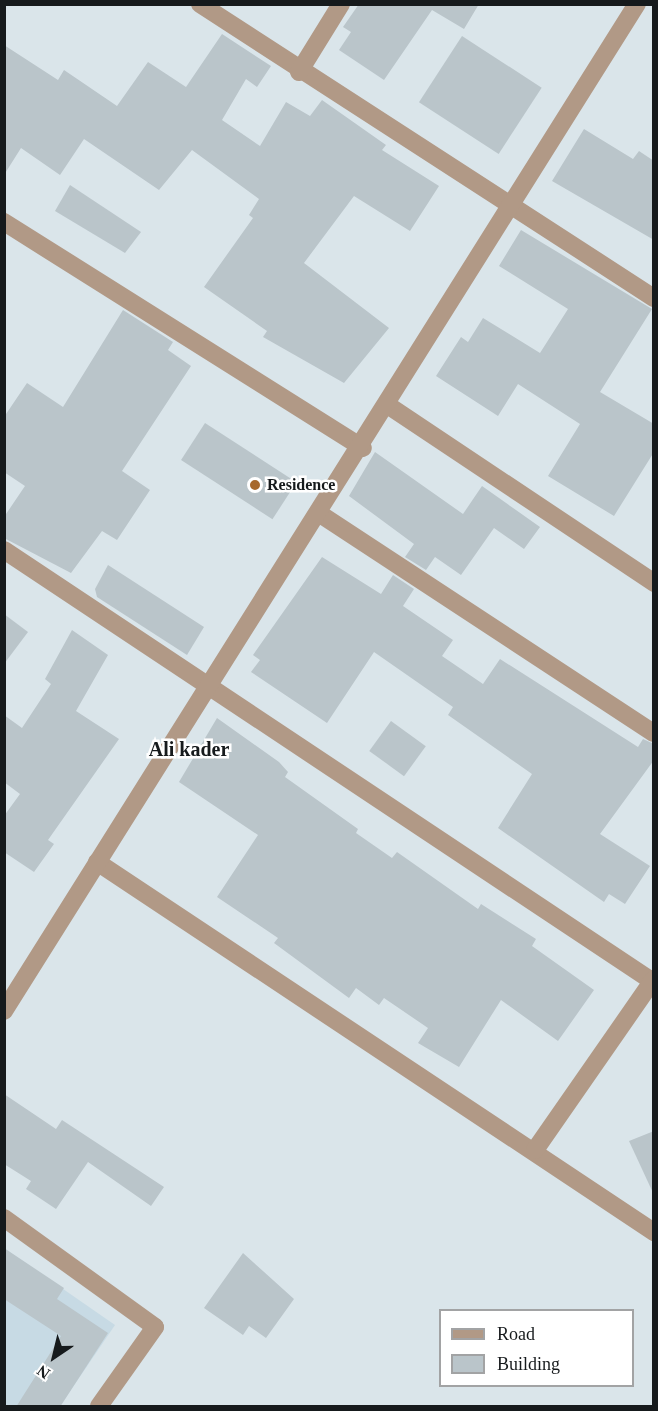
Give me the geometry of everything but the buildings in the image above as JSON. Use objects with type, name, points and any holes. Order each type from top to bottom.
[{"type":"street","points":[[200,4],[299,72],[654,298]]},
{"type":"street","points":[[299,72],[341,4]]},
{"type":"street","points":[[4,1011],[207,682],[363,448],[514,208],[637,4]]},
{"type":"street","points":[[4,222],[363,448]]},
{"type":"street","points":[[389,406],[654,583]]},
{"type":"street","points":[[320,514],[654,733]]},
{"type":"street","points":[[4,550],[207,682],[653,980],[535,1150]]},
{"type":"street","points":[[97,862],[535,1150],[654,1232]]},
{"type":"street","points":[[4,1218],[155,1327],[99,1407]]},
{"type":"shaded area","points":[[4,1248],[115,1325],[60,1406],[5,1406]]},
{"type":"place","name":"Residence","points":[[255,485]]},
{"type":"district","name":"Ali kader","points":[[189,749]]}]
